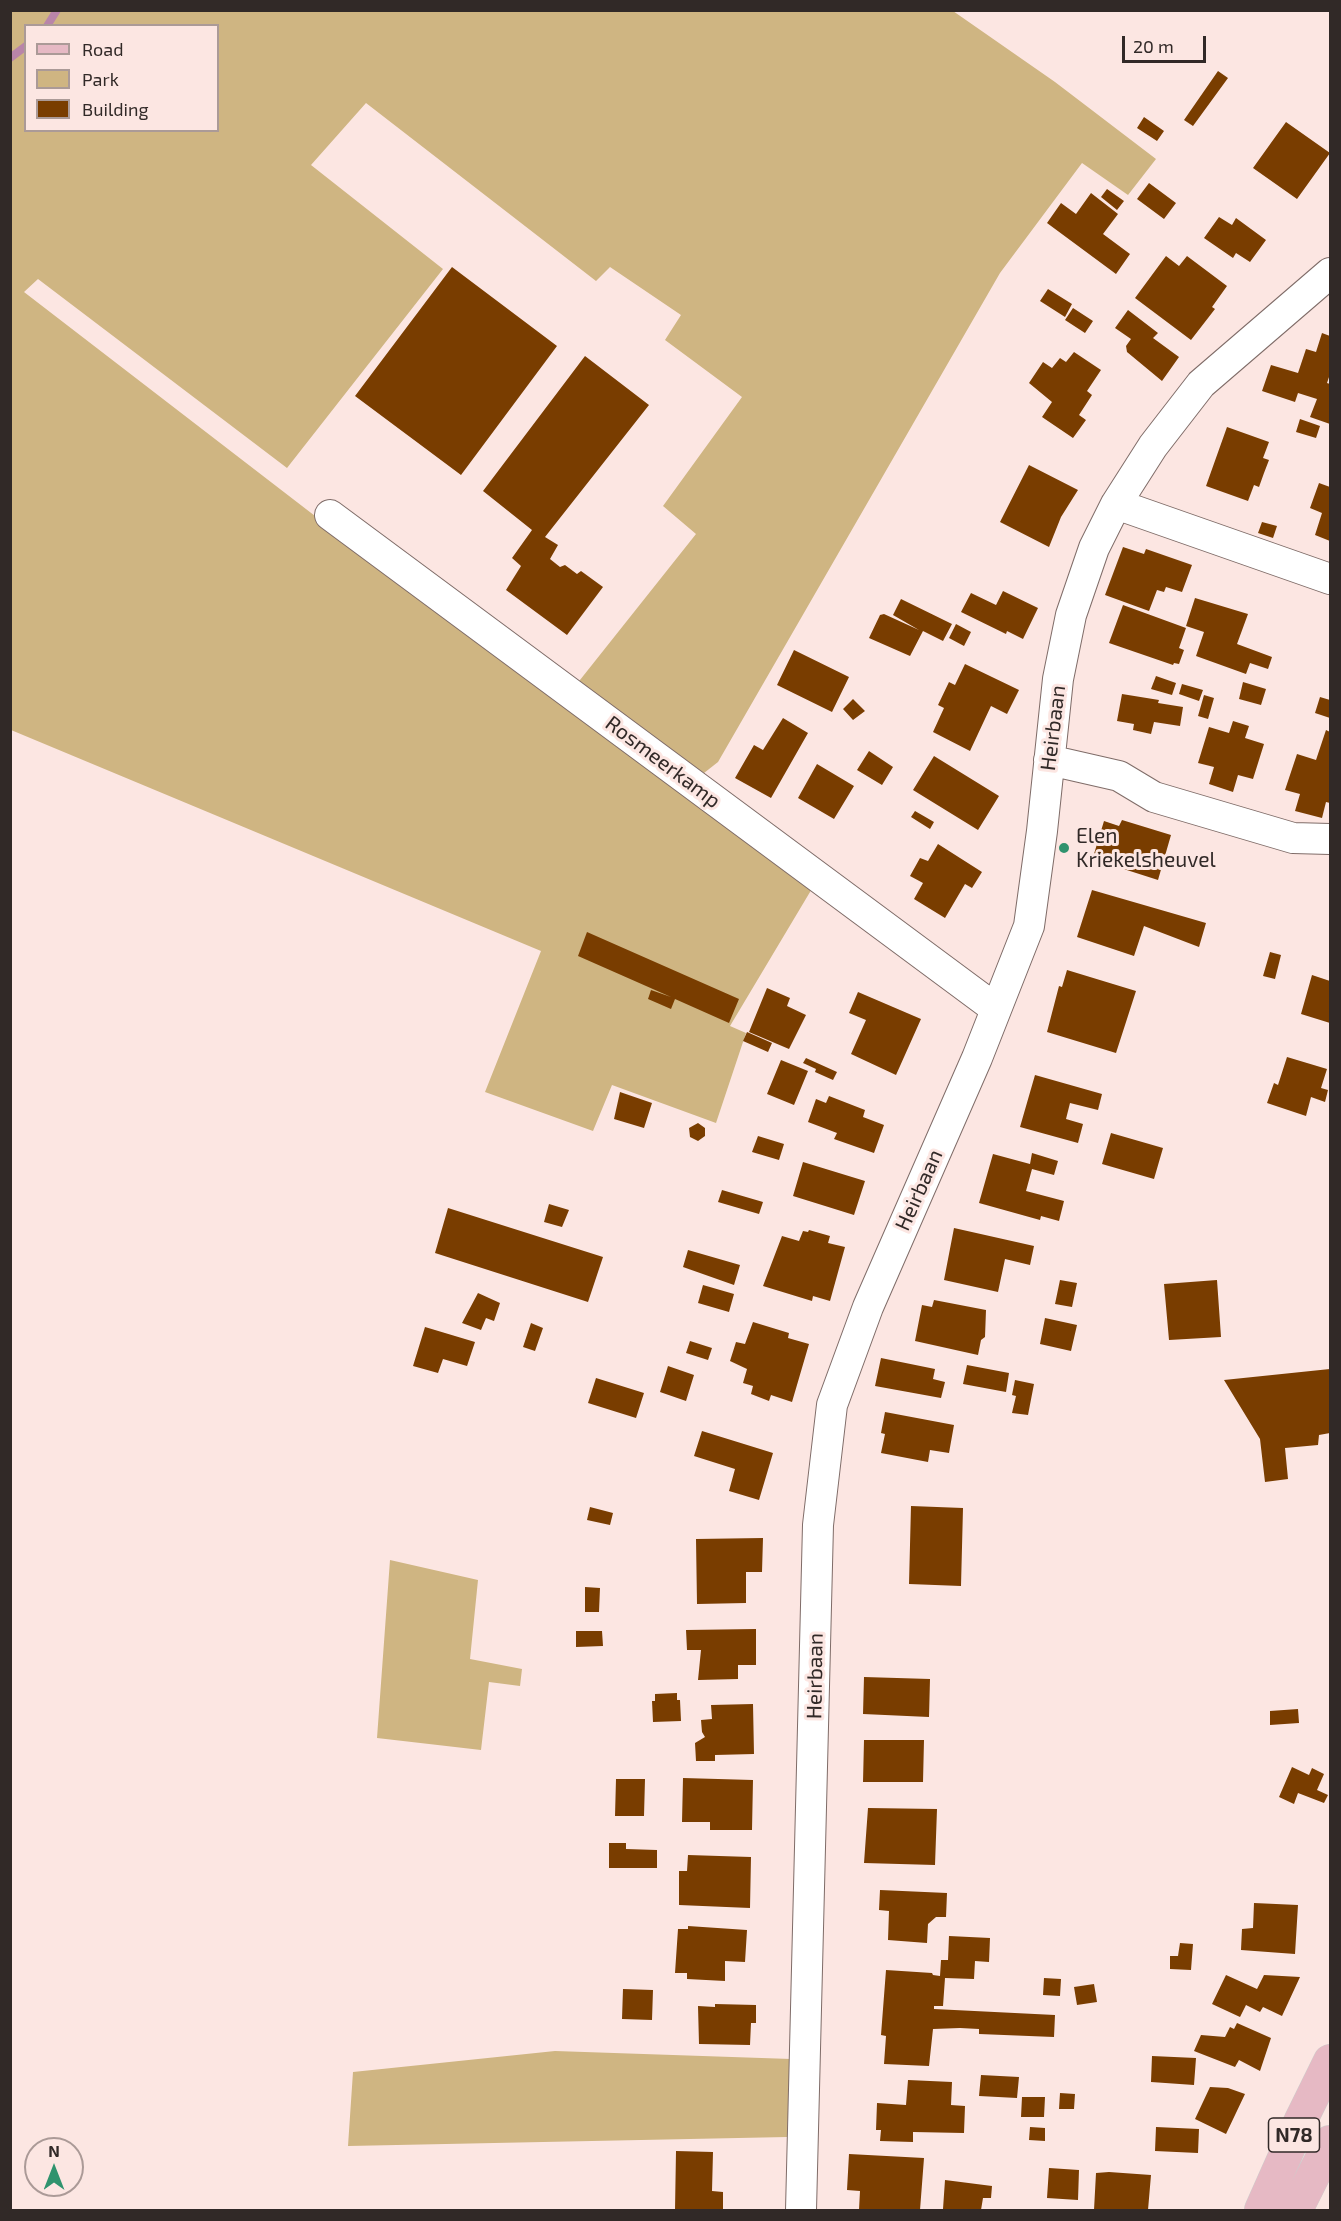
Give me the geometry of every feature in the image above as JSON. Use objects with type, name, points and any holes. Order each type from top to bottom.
[{"type":"main road","name":"N78","points":[[1261,2211],[1330,2061]]},
{"type":"main road","name":"N78","points":[[1296,2211],[1330,2142]]},
{"type":"street","name":"Heirbaan","points":[[801,2211],[818,1525],[832,1405],[868,1307],[996,1009],[1029,926],[1042,831],[1058,679],[1071,615],[1094,548],[1116,504],[1153,446],[1201,384],[1330,273]]},
{"type":"street","points":[[1116,504],[1330,579]]},
{"type":"street","name":"Rosmeerkamp","points":[[330,514],[996,1009]]},
{"type":"street","points":[[1048,760],[1119,776],[1154,797],[1293,838],[1330,839]]},
{"type":"green space","points":[[10,11],[953,11],[1055,82],[1156,159],[1128,195],[1082,163],[1000,273],[718,762],[704,773],[576,685],[696,534],[663,506],[742,397],[665,340],[681,315],[610,267],[596,281],[366,103],[311,165],[443,269],[287,468],[38,279],[24,292],[367,556],[813,887],[730,1026],[746,1033],[716,1123],[612,1085],[593,1131],[485,1092],[541,951],[11,730]]},
{"type":"green space","points":[[390,1560],[478,1580],[470,1659],[522,1669],[520,1686],[489,1682],[481,1750],[377,1738]]},
{"type":"green space","points":[[555,2051],[791,2059],[787,2137],[348,2146],[353,2072]]},
{"type":"building","points":[[1218,71],[1228,78],[1193,126],[1184,120]]},
{"type":"building","points":[[1144,117],[1164,131],[1157,141],[1137,128]]},
{"type":"building","points":[[1286,122],[1330,153],[1297,199],[1253,168]]},
{"type":"building","points":[[1149,183],[1176,203],[1164,219],[1137,199]]},
{"type":"building","points":[[1107,189],[1124,201],[1117,210],[1101,197]]},
{"type":"building","points":[[1091,193],[1118,214],[1103,234],[1130,254],[1116,274],[1047,223],[1061,203],[1076,214]]},
{"type":"building","points":[[1219,217],[1232,225],[1236,218],[1266,240],[1250,262],[1236,253],[1233,258],[1204,238]]},
{"type":"building","points":[[1166,256],[1179,266],[1187,256],[1227,286],[1212,307],[1215,309],[1191,340],[1135,298]]},
{"type":"building","points":[[452,267],[557,346],[461,475],[355,396]]},
{"type":"building","points":[[1048,289],[1072,304],[1065,317],[1040,301]]},
{"type":"building","points":[[1073,308],[1093,321],[1085,333],[1065,320]]},
{"type":"building","points":[[1128,310],[1158,333],[1153,338],[1179,357],[1162,381],[1127,352],[1126,346],[1131,339],[1115,328]]},
{"type":"building","points":[[1322,333],[1330,336],[1330,374],[1327,383],[1330,384],[1330,424],[1310,417],[1317,399],[1298,393],[1295,402],[1262,391],[1271,365],[1298,373],[1306,349],[1316,352]]},
{"type":"building","points":[[1074,352],[1101,370],[1087,391],[1092,395],[1079,415],[1086,420],[1073,438],[1042,417],[1052,402],[1029,383],[1043,362],[1052,368],[1060,358],[1066,362]]},
{"type":"building","points":[[585,356],[649,405],[545,537],[558,545],[550,559],[560,567],[565,565],[577,574],[581,571],[603,587],[567,635],[506,590],[521,566],[512,558],[532,530],[483,491]]},
{"type":"building","points":[[1300,419],[1320,426],[1316,438],[1296,432]]},
{"type":"building","points":[[1227,427],[1269,442],[1263,458],[1269,460],[1259,487],[1254,485],[1248,501],[1206,486]]},
{"type":"building","points":[[1029,465],[1078,490],[1061,517],[1049,547],[1000,522]]},
{"type":"building","points":[[1319,483],[1330,487],[1330,541],[1315,535],[1322,513],[1310,508]]},
{"type":"building","points":[[1262,522],[1277,526],[1273,538],[1258,533]]},
{"type":"building","points":[[1123,547],[1144,554],[1146,549],[1192,565],[1182,592],[1166,587],[1164,592],[1157,590],[1149,611],[1105,595]]},
{"type":"building","points":[[1003,591],[1038,608],[1023,639],[1007,631],[1006,634],[961,612],[971,593],[996,605]]},
{"type":"building","points":[[1195,598],[1248,614],[1237,644],[1272,657],[1268,669],[1250,663],[1246,674],[1196,656],[1204,632],[1186,626]]},
{"type":"building","points":[[901,599],[952,624],[943,641],[923,631],[910,656],[869,638],[880,615],[884,614],[919,630],[893,615]]},
{"type":"building","points":[[1123,605],[1186,628],[1179,648],[1184,650],[1179,664],[1174,663],[1173,665],[1109,643]]},
{"type":"building","points":[[956,624],[971,632],[964,646],[949,638]]},
{"type":"building","points":[[794,650],[849,677],[832,712],[777,685]]},
{"type":"building","points":[[965,664],[1019,690],[1007,714],[991,706],[970,751],[933,732],[944,708],[938,705],[949,682],[955,685]]},
{"type":"building","points":[[1156,676],[1176,683],[1172,695],[1151,689]]},
{"type":"building","points":[[1243,682],[1266,689],[1261,705],[1239,699]]},
{"type":"building","points":[[1182,684],[1203,690],[1199,701],[1179,694]]},
{"type":"building","points":[[1122,694],[1159,700],[1158,703],[1183,707],[1180,726],[1154,722],[1151,734],[1133,730],[1134,724],[1117,721]]},
{"type":"building","points":[[1204,695],[1214,698],[1208,719],[1198,716]]},
{"type":"building","points":[[1320,697],[1330,700],[1330,718],[1315,713]]},
{"type":"building","points":[[853,699],[865,711],[853,720],[843,709]]},
{"type":"building","points":[[783,718],[808,733],[771,798],[735,778],[754,745],[763,750]]},
{"type":"building","points":[[1233,721],[1249,726],[1245,738],[1264,744],[1253,779],[1238,775],[1233,792],[1209,784],[1214,767],[1198,763],[1209,727],[1229,733]]},
{"type":"building","points":[[1326,730],[1330,732],[1330,803],[1326,802],[1322,818],[1295,811],[1300,794],[1285,790],[1297,754],[1316,760]]},
{"type":"building","points":[[869,751],[893,767],[882,785],[857,770]]},
{"type":"building","points":[[934,756],[999,796],[978,830],[913,790]]},
{"type":"building","points":[[817,764],[854,786],[834,819],[798,798]]},
{"type":"building","points":[[915,811],[934,822],[930,829],[911,817]]},
{"type":"building","points":[[1122,820],[1171,835],[1158,880],[1108,864],[1110,859],[1094,854],[1104,821],[1119,826]]},
{"type":"building","points":[[938,844],[982,872],[972,888],[965,884],[945,918],[914,899],[923,883],[910,876],[920,858],[928,861]]},
{"type":"building","points":[[1092,890],[1206,923],[1199,947],[1144,926],[1134,956],[1077,937]]},
{"type":"building","points":[[587,932],[739,999],[729,1023],[675,999],[671,1009],[648,999],[651,990],[671,997],[578,956]]},
{"type":"building","points":[[1270,952],[1281,955],[1275,979],[1263,976]]},
{"type":"building","points":[[1067,970],[1136,991],[1116,1053],[1047,1032],[1059,986],[1062,987]]},
{"type":"building","points":[[1312,975],[1330,981],[1330,1023],[1301,1014]]},
{"type":"building","points":[[767,988],[790,998],[787,1006],[806,1015],[789,1049],[749,1032]]},
{"type":"building","points":[[858,992],[921,1019],[896,1075],[851,1054],[866,1020],[849,1013]]},
{"type":"building","points":[[747,1032],[772,1043],[768,1052],[743,1041]]},
{"type":"building","points":[[1287,1057],[1327,1069],[1321,1088],[1328,1090],[1325,1102],[1311,1097],[1306,1116],[1267,1103],[1274,1083],[1278,1085]]},
{"type":"building","points":[[806,1058],[837,1072],[833,1080],[815,1072],[816,1069],[803,1063]]},
{"type":"building","points":[[781,1060],[808,1071],[794,1105],[767,1094]]},
{"type":"building","points":[[1035,1075],[1102,1094],[1098,1110],[1070,1103],[1066,1119],[1083,1124],[1078,1143],[1020,1127]]},
{"type":"building","points":[[620,1092],[652,1103],[644,1128],[614,1119]]},
{"type":"building","points":[[829,1096],[865,1110],[863,1117],[884,1125],[874,1153],[834,1139],[837,1133],[808,1122],[816,1099],[826,1103]]},
{"type":"building","points":[[698,1123],[705,1128],[705,1136],[698,1141],[690,1137],[689,1128]]},
{"type":"building","points":[[1111,1133],[1163,1148],[1154,1179],[1102,1164]]},
{"type":"building","points":[[758,1136],[784,1144],[779,1160],[752,1152]]},
{"type":"building","points":[[1032,1153],[1058,1161],[1054,1175],[1032,1169],[1026,1191],[1064,1201],[1059,1221],[1041,1216],[1040,1220],[979,1203],[993,1154],[1030,1164]]},
{"type":"building","points":[[803,1162],[865,1181],[854,1215],[793,1196]]},
{"type":"building","points":[[722,1190],[763,1202],[759,1214],[718,1202]]},
{"type":"building","points":[[549,1204],[569,1210],[562,1227],[544,1222]]},
{"type":"building","points":[[448,1208],[603,1257],[588,1302],[435,1253]]},
{"type":"building","points":[[954,1228],[1034,1246],[1030,1265],[1005,1259],[998,1292],[944,1280]]},
{"type":"building","points":[[809,1230],[830,1236],[828,1243],[845,1247],[830,1301],[813,1296],[812,1301],[763,1286],[782,1236],[799,1241],[803,1231],[808,1232]]},
{"type":"building","points":[[688,1250],[740,1265],[734,1285],[683,1267]]},
{"type":"building","points":[[1060,1280],[1077,1283],[1072,1307],[1055,1304]]},
{"type":"building","points":[[1217,1280],[1221,1337],[1169,1340],[1164,1284]]},
{"type":"building","points":[[703,1285],[734,1294],[729,1312],[698,1303]]},
{"type":"building","points":[[478,1293],[500,1303],[494,1321],[486,1318],[481,1330],[462,1323]]},
{"type":"building","points":[[934,1300],[986,1310],[985,1337],[981,1340],[978,1355],[915,1341],[922,1305],[932,1307]]},
{"type":"building","points":[[1045,1318],[1077,1325],[1071,1351],[1040,1344]]},
{"type":"building","points":[[753,1322],[789,1333],[788,1338],[809,1344],[792,1402],[771,1395],[769,1401],[751,1394],[753,1386],[743,1383],[747,1369],[730,1361],[736,1342],[745,1344]]},
{"type":"building","points":[[531,1323],[543,1328],[535,1351],[523,1347]]},
{"type":"building","points":[[425,1327],[475,1342],[467,1366],[443,1359],[438,1373],[413,1366]]},
{"type":"building","points":[[690,1341],[712,1348],[708,1360],[686,1353]]},
{"type":"building","points":[[881,1358],[935,1369],[933,1379],[945,1382],[941,1398],[875,1386]]},
{"type":"building","points":[[967,1365],[1009,1373],[1006,1392],[963,1384]]},
{"type":"building","points":[[668,1366],[694,1375],[686,1401],[660,1392]]},
{"type":"building","points":[[1330,1369],[1330,1433],[1319,1435],[1318,1445],[1285,1448],[1288,1479],[1265,1482],[1260,1439],[1224,1380]]},
{"type":"building","points":[[596,1378],[644,1393],[636,1418],[588,1403]]},
{"type":"building","points":[[1015,1380],[1034,1384],[1028,1415],[1012,1413],[1016,1396],[1012,1395]]},
{"type":"building","points":[[885,1412],[954,1425],[949,1453],[930,1450],[928,1462],[881,1453],[885,1434],[881,1433]]},
{"type":"building","points":[[702,1431],[773,1453],[759,1500],[729,1491],[735,1469],[694,1456]]},
{"type":"building","points":[[911,1506],[963,1508],[961,1586],[909,1584]]},
{"type":"building","points":[[590,1507],[613,1513],[610,1525],[587,1520]]},
{"type":"building","points":[[763,1538],[762,1572],[746,1572],[746,1603],[697,1604],[696,1539]]},
{"type":"building","points":[[585,1587],[600,1588],[599,1612],[585,1612]]},
{"type":"building","points":[[756,1629],[756,1665],[738,1665],[738,1679],[698,1680],[701,1650],[687,1650],[686,1630]]},
{"type":"building","points":[[576,1631],[602,1631],[603,1646],[576,1647]]},
{"type":"building","points":[[864,1677],[930,1679],[929,1717],[863,1714]]},
{"type":"building","points":[[677,1693],[677,1700],[680,1700],[681,1721],[653,1722],[652,1701],[655,1701],[655,1694]]},
{"type":"building","points":[[753,1704],[754,1754],[715,1755],[715,1761],[696,1761],[695,1743],[705,1737],[701,1720],[712,1719],[711,1705]]},
{"type":"building","points":[[1298,1709],[1299,1723],[1270,1725],[1270,1711]]},
{"type":"building","points":[[864,1740],[924,1740],[923,1782],[863,1782]]},
{"type":"building","points":[[1292,1767],[1309,1775],[1312,1768],[1324,1774],[1317,1790],[1328,1795],[1324,1803],[1298,1793],[1294,1804],[1279,1797]]},
{"type":"building","points":[[683,1778],[753,1780],[752,1830],[710,1830],[710,1822],[682,1822]]},
{"type":"building","points":[[616,1779],[645,1779],[644,1816],[615,1816]]},
{"type":"building","points":[[868,1808],[937,1809],[935,1865],[864,1863]]},
{"type":"building","points":[[609,1843],[626,1843],[626,1849],[657,1850],[657,1868],[609,1868]]},
{"type":"building","points":[[688,1855],[751,1857],[750,1908],[679,1905],[679,1871],[687,1871]]},
{"type":"building","points":[[880,1890],[947,1893],[946,1917],[936,1917],[928,1924],[927,1943],[888,1940],[889,1911],[879,1910]]},
{"type":"building","points":[[1254,1903],[1298,1905],[1295,1954],[1241,1950],[1242,1929],[1253,1928]]},
{"type":"building","points":[[688,1926],[747,1930],[745,1962],[725,1961],[725,1981],[687,1979],[687,1973],[675,1973],[678,1929],[688,1929]]},
{"type":"building","points":[[949,1936],[990,1938],[989,1962],[975,1961],[974,1979],[945,1978],[943,2006],[934,2006],[934,2009],[1055,2015],[1054,2037],[979,2034],[979,2029],[933,2029],[929,2066],[884,2064],[886,2036],[881,2035],[886,1970],[932,1973],[940,1976],[941,1960],[948,1960]]},
{"type":"building","points":[[1180,1943],[1193,1944],[1191,1970],[1170,1969],[1170,1956],[1178,1956]]},
{"type":"building","points":[[1226,1975],[1257,1989],[1264,1975],[1300,1977],[1282,2016],[1263,2007],[1260,2012],[1246,2005],[1240,2017],[1212,2004]]},
{"type":"building","points":[[1044,1978],[1061,1979],[1060,1996],[1043,1995]]},
{"type":"building","points":[[1094,1984],[1097,2002],[1077,2005],[1074,1987]]},
{"type":"building","points":[[623,1989],[653,1990],[652,2020],[622,2019]]},
{"type":"building","points":[[715,2004],[756,2005],[756,2023],[751,2023],[750,2045],[699,2044],[698,2006],[715,2007]]},
{"type":"building","points":[[1237,2023],[1271,2038],[1260,2071],[1239,2060],[1235,2067],[1194,2051],[1201,2035],[1225,2037],[1230,2027],[1234,2029]]},
{"type":"building","points":[[1152,2056],[1196,2058],[1194,2085],[1151,2082]]},
{"type":"building","points":[[981,2075],[1019,2077],[1017,2098],[979,2096]]},
{"type":"building","points":[[908,2080],[952,2082],[951,2105],[965,2106],[964,2133],[913,2132],[913,2142],[880,2141],[881,2130],[876,2130],[877,2103],[906,2105]]},
{"type":"building","points":[[1210,2087],[1228,2088],[1245,2094],[1226,2134],[1195,2119]]},
{"type":"building","points":[[1060,2093],[1075,2094],[1074,2109],[1059,2109]]},
{"type":"building","points":[[1022,2097],[1045,2097],[1044,2117],[1021,2117]]},
{"type":"building","points":[[1030,2127],[1045,2128],[1045,2141],[1029,2140]]},
{"type":"building","points":[[1156,2127],[1199,2129],[1198,2153],[1155,2151]]},
{"type":"building","points":[[676,2151],[713,2152],[712,2191],[723,2192],[723,2210],[675,2210]]},
{"type":"building","points":[[849,2154],[924,2158],[920,2210],[859,2210],[860,2191],[847,2190]]},
{"type":"building","points":[[1049,2168],[1079,2170],[1078,2200],[1047,2198]]},
{"type":"building","points":[[1096,2173],[1151,2175],[1148,2210],[1094,2210]]},
{"type":"building","points":[[945,2180],[992,2186],[991,2198],[983,2198],[981,2210],[943,2209]]},
{"type":"waterway","points":[[48,24],[57,10]]},
{"type":"waterway","points":[[10,58],[24,48]]},
{"type":"place","name":"Elen Kriekelsheuvel","points":[[1064,848]]}]
